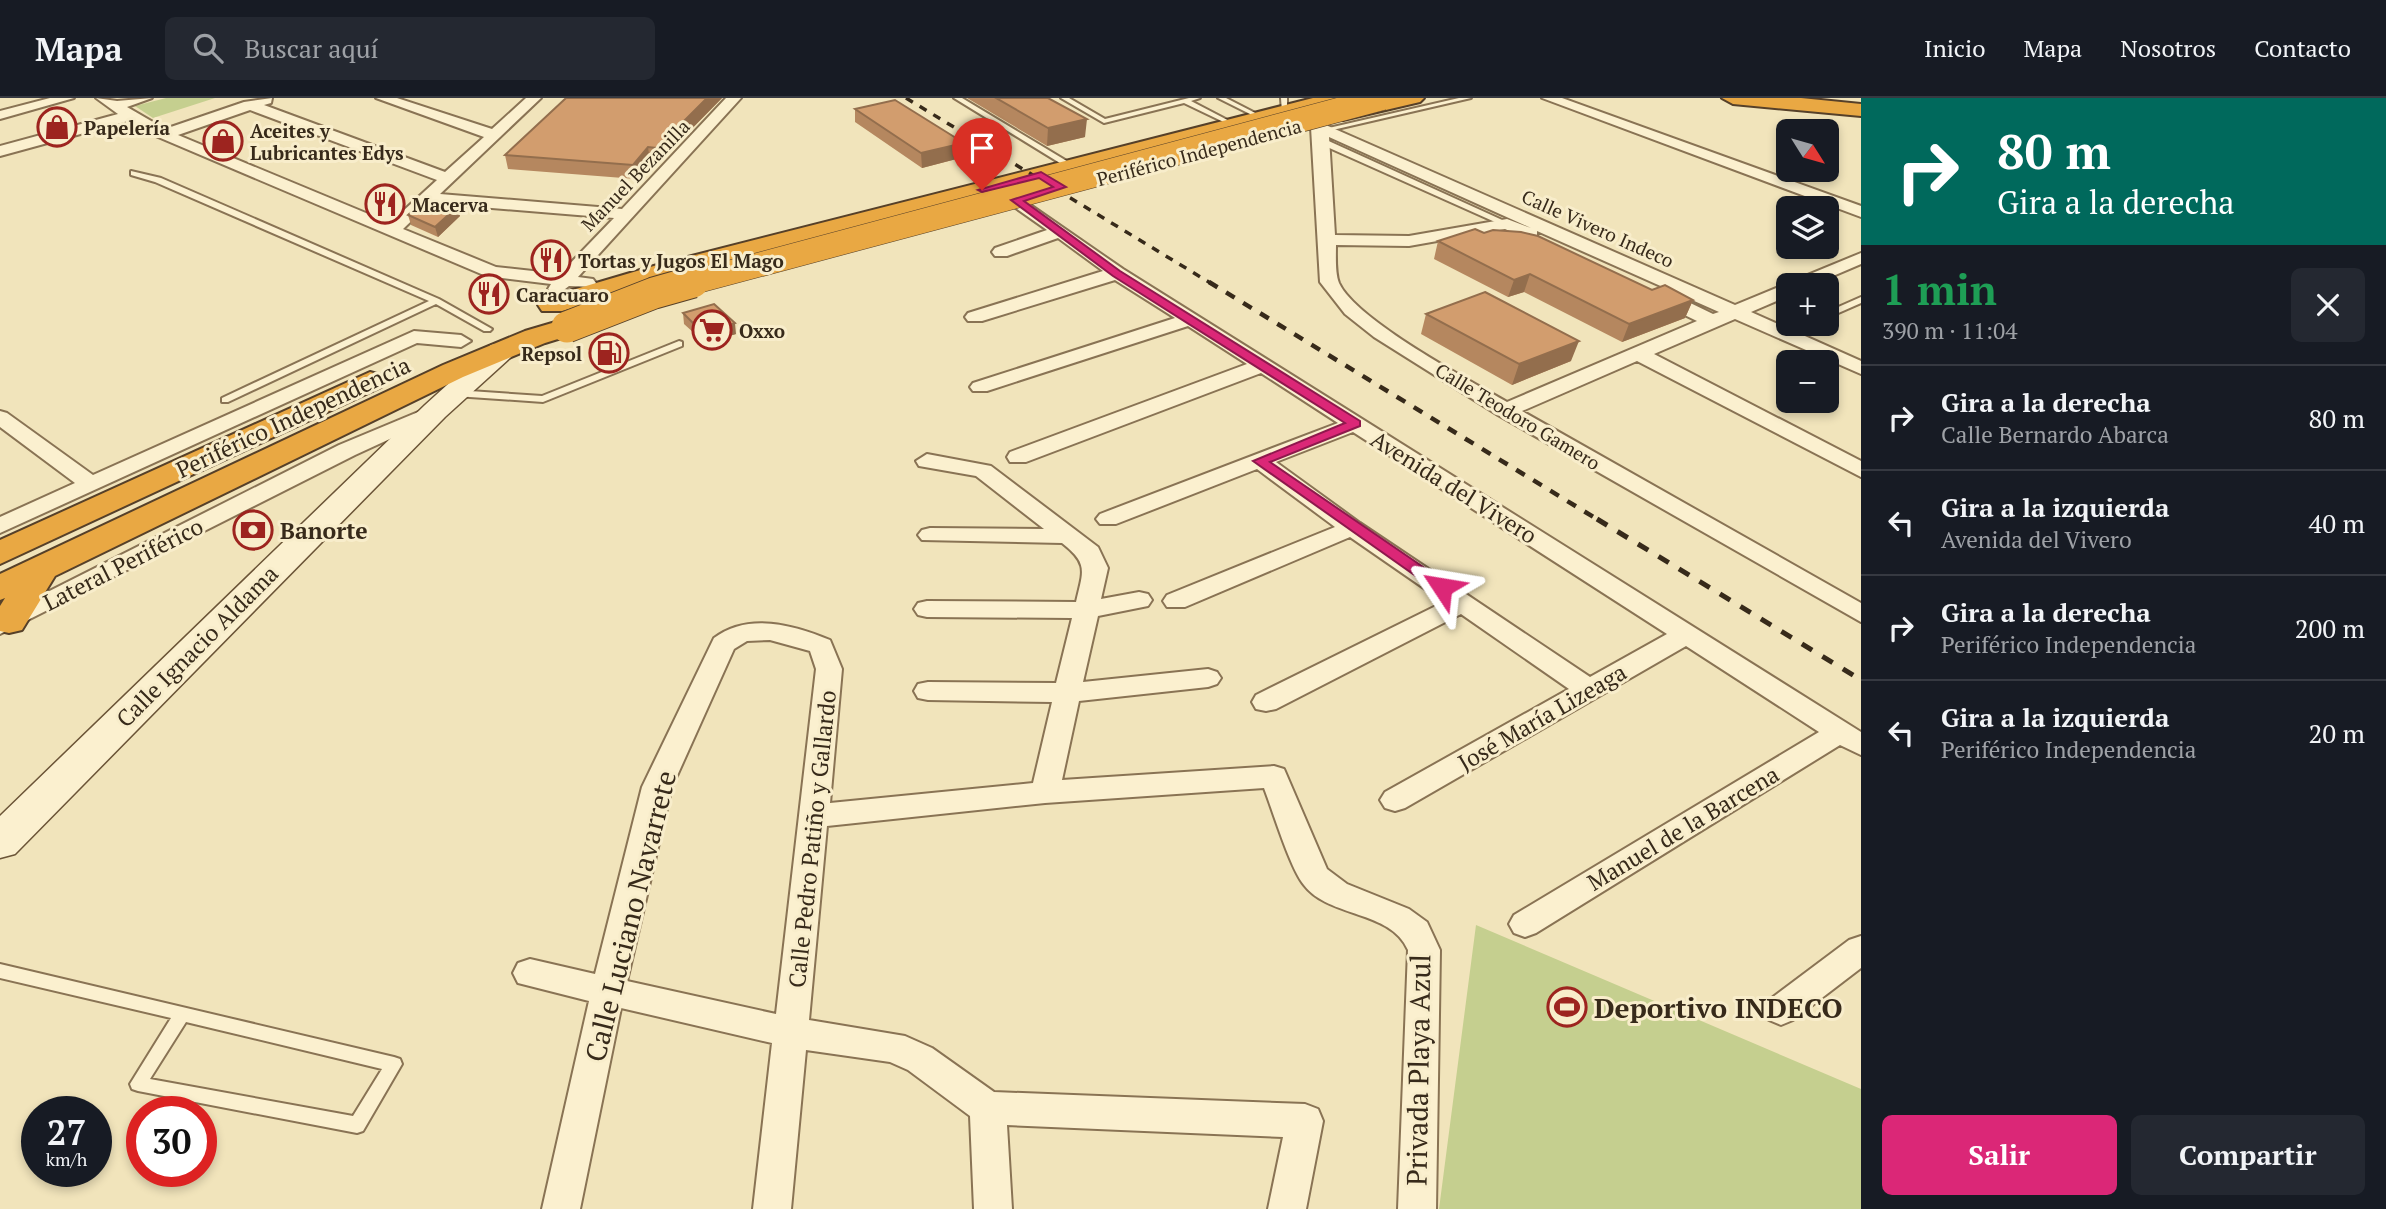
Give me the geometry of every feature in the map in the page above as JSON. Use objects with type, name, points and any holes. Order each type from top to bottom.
[{"type":"highway","name":"Periférico Independencia","points":[[15,542],[290,449],[465,366],[557,317],[703,288],[1016,200],[1055,178],[1262,115],[1338,98]]},
{"type":"highway","points":[[557,317],[654,293],[1055,178],[1355,98]]},
{"type":"highway","points":[[1055,178],[1383,98]]},
{"type":"highway","name":"Periférico Independencia","points":[[15,542],[535,337],[589,288],[1055,178],[1320,129],[1413,98]]},
{"type":"highway","points":[[1733,98],[1861,110]]},
{"type":"highway","points":[[290,449],[347,450]]},
{"type":"highway","points":[[3,612],[15,542]]},
{"type":"street","points":[[0,115],[67,98]]},
{"type":"street","points":[[0,151],[115,106],[145,98]]},
{"type":"street","points":[[165,134],[270,98]]},
{"type":"street","points":[[383,98],[494,135]]},
{"type":"street","name":"Manuel Bezanilla","points":[[557,317],[565,278],[628,214],[734,98]]},
{"type":"street","points":[[1549,98],[1861,212]]},
{"type":"street","points":[[393,229],[531,99]]},
{"type":"street","points":[[249,105],[447,178]]},
{"type":"street","points":[[115,106],[165,134],[492,272],[565,278],[589,288]]},
{"type":"street","name":"Calle Teodoro Gamero","points":[[1320,129],[1329,282],[1339,299],[1371,325],[1505,411],[1861,614]]},
{"type":"street","name":"Calle Vivero Indeco","points":[[1320,129],[1861,368]]},
{"type":"street","points":[[426,198],[628,214]]},
{"type":"street","name":"Avenida del Vivero","points":[[1016,200],[1116,273],[1850,739]]},
{"type":"street","points":[[1326,240],[1409,241],[1507,224],[1711,321]]},
{"type":"street","points":[[1001,252],[1059,232]]},
{"type":"street","points":[[1825,273],[1861,258]]},
{"type":"street","points":[[975,317],[1116,273]]},
{"type":"street","points":[[1505,411],[1776,294]]},
{"type":"street","points":[[980,387],[1191,319]]},
{"type":"street","points":[[15,542],[90,484],[414,337],[465,366]]},
{"type":"street","points":[[1640,355],[1861,470]]},
{"type":"street","points":[[1018,457],[1264,365]]},
{"type":"street","name":"Lateral Periférico","points":[[3,612],[347,450],[465,366]]},
{"type":"street","name":"Calle Ignacio Aldama","points":[[0,842],[465,366]]},
{"type":"street","points":[[0,417],[90,484]]},
{"type":"street","points":[[1108,519],[1355,424]]},
{"type":"street","points":[[926,461],[983,471],[1095,560],[1096,568],[1087,610],[1045,792]]},
{"type":"street","points":[[1260,461],[1352,528],[1590,690]]},
{"type":"street","points":[[1176,601],[1352,528]]},
{"type":"street","points":[[930,535],[1066,536]]},
{"type":"street","points":[[927,609],[1087,610],[1139,600]]},
{"type":"street","points":[[1266,702],[1465,603]]},
{"type":"street","name":"Calle Pedro Patiño y Gallardo","points":[[731,635],[744,631],[805,639],[821,646],[829,669],[793,1033],[772,1209]]},
{"type":"street","name":"José María Lizeaga","points":[[1395,800],[1688,634]]},
{"type":"street","name":"Calle Luciano Navarrete","points":[[561,1209],[608,990],[657,787],[723,644],[731,635]]},
{"type":"street","points":[[928,691],[1068,693],[1208,678]]},
{"type":"street","name":"Manuel de la Barcena","points":[[1525,924],[1850,739]]},
{"type":"street","points":[[813,816],[940,805],[1045,792],[1274,777],[1315,877],[1336,893],[1398,918],[1416,931]]},
{"type":"street","name":"Privada Playa Azul","points":[[1416,931],[1424,950],[1417,1209]]},
{"type":"street","points":[[1782,1010],[1861,950]]},
{"type":"street","points":[[530,973],[793,1033],[893,1047],[920,1059],[988,1108],[1304,1121],[1287,1209]]},
{"type":"street","points":[[988,1108],[993,1209]]},
{"type":"lane","points":[[957,98],[1055,178]]},
{"type":"lane","points":[[1067,100],[1086,98]]},
{"type":"lane","points":[[1220,98],[1262,115]]},
{"type":"lane","points":[[1233,98],[1262,115]]},
{"type":"lane","points":[[1320,129],[1468,98]]},
{"type":"lane","points":[[1067,100],[1104,121],[1189,99],[1262,115]]},
{"type":"lane","points":[[1320,129],[1507,224]]},
{"type":"lane","points":[[134,173],[158,180],[436,302],[465,366],[543,399],[679,344]]},
{"type":"lane","points":[[1839,310],[1861,300]]},
{"type":"lane","points":[[225,400],[436,302]]},
{"type":"lane","points":[[0,971],[183,1013],[394,1064],[358,1125],[138,1084],[183,1013]]},
{"type":"green space","points":[[166,98],[215,98],[153,118],[135,106]]},
{"type":"green space","name":"Deportivo INDECO","points":[[1476,925],[1861,1089],[1861,1209],[1439,1209]]},
{"type":"building","points":[[566,98],[707,98],[657,148],[648,147],[633,165],[505,155]]},
{"type":"building","points":[[996,98],[1048,98],[1087,119],[1048,128]]},
{"type":"building","points":[[895,100],[964,143],[921,153],[855,109]]},
{"type":"building","points":[[381,199],[397,201],[390,207],[380,203]]},
{"type":"building","points":[[421,203],[458,206],[435,227],[408,215]]},
{"type":"building","points":[[1475,229],[1484,233],[1493,230],[1538,236],[1652,290],[1665,285],[1693,300],[1629,324],[1530,274],[1514,280],[1438,241]]},
{"type":"building","points":[[1485,292],[1579,341],[1519,364],[1426,314]]},
{"type":"building","points":[[714,304],[735,323],[703,333],[683,313]]},
{"type":"railway","points":[[906,98],[1212,284]]},
{"type":"railway","points":[[1209,282],[1600,521]]},
{"type":"railway","points":[[1597,519],[1861,680]]},
{"type":"place","name":"Papelería","points":[[57,127]]},
{"type":"place","name":"Aceites y Lubricantes Edys","points":[[223,141]]},
{"type":"place","name":"Macerva","points":[[385,204]]},
{"type":"place","name":"Tortas y Jugos El Mago","points":[[551,260]]},
{"type":"place","name":"Caracuaro","points":[[489,294]]},
{"type":"place","name":"Oxxo","points":[[712,330]]},
{"type":"place","name":"Repsol","points":[[609,353]]},
{"type":"place","name":"Banorte","points":[[253,530]]},
{"type":"place","name":"Deportivo INDECO","points":[[1567,1007]]},
{"type":"route","points":[[982,190],[1041,175],[1061,187],[1016,200],[1116,273],[1355,424],[1260,461],[1352,528],[1442,587]]}]
